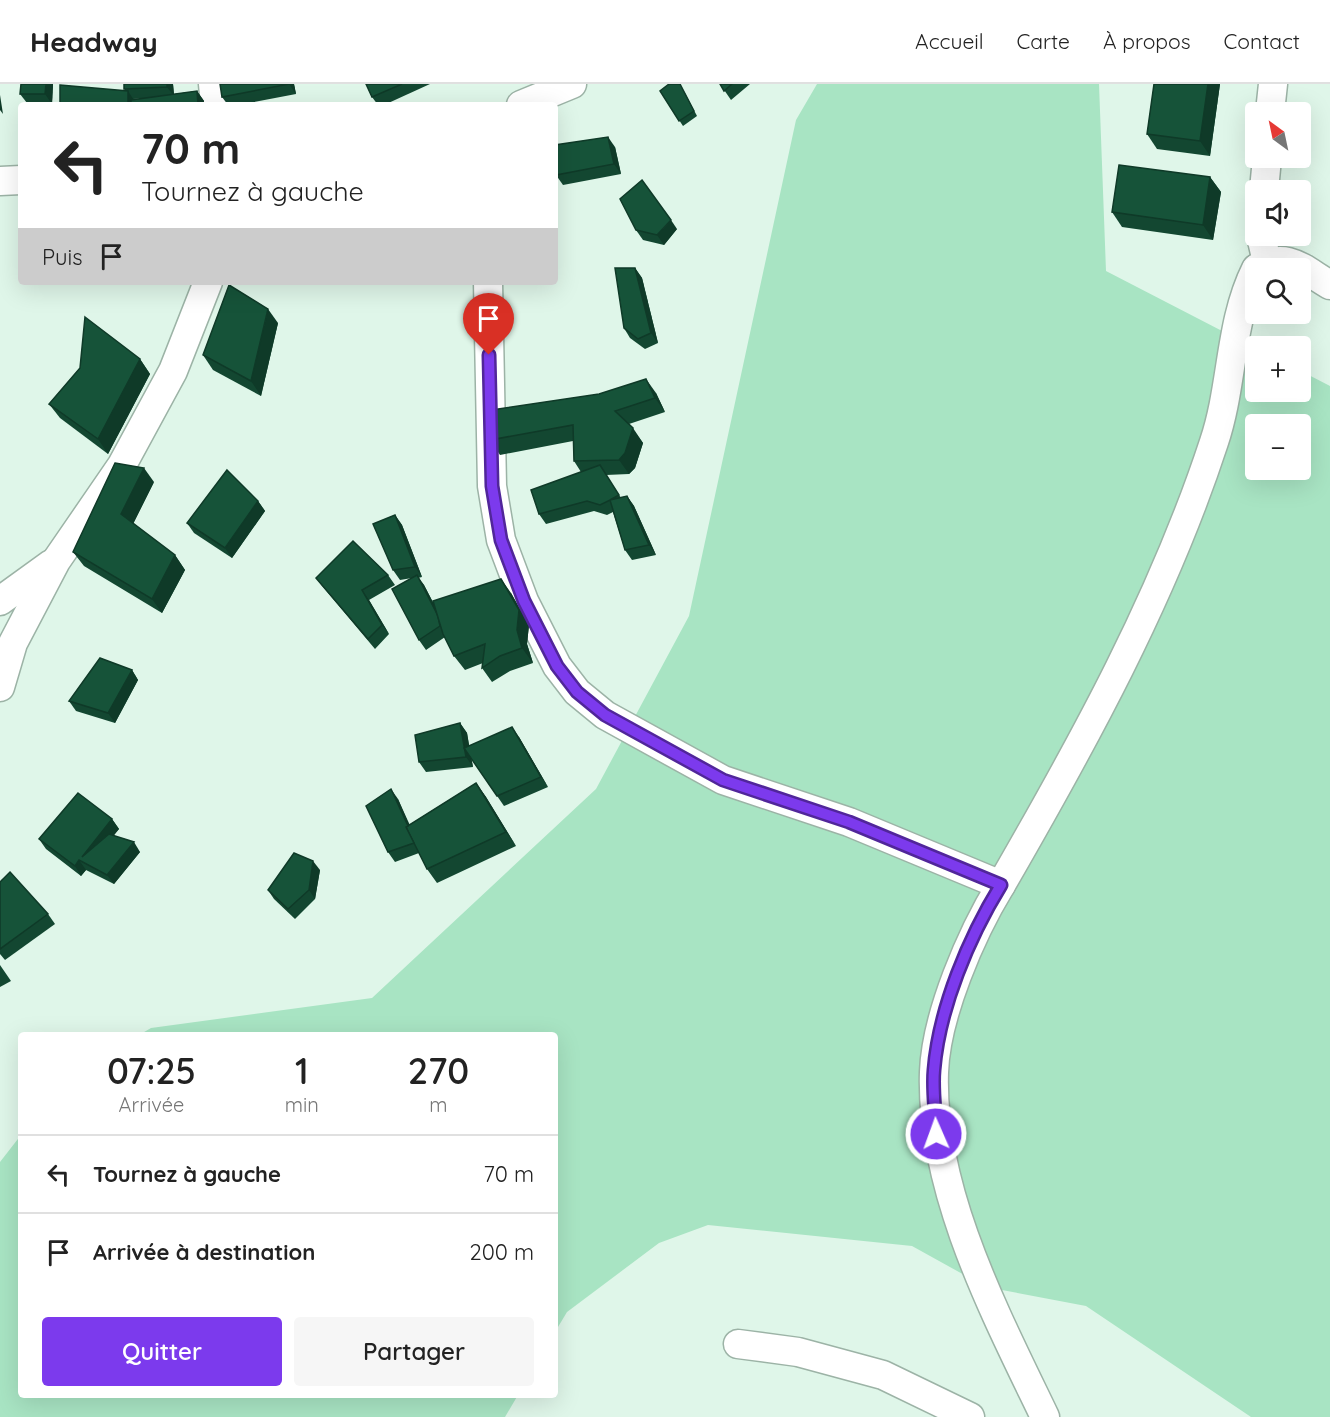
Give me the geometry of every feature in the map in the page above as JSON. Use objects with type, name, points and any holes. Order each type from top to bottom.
[{"type":"street","points":[[213,84],[215,102]]},
{"type":"street","points":[[528,102],[572,84]]},
{"type":"street","points":[[1271,102],[1272,84]]},
{"type":"street","points":[[0,181],[18,180]]},
{"type":"street","points":[[1311,274],[1330,285]]},
{"type":"street","points":[[0,687],[13,643],[56,561],[122,465],[173,371],[207,285]]},
{"type":"street","points":[[488,285],[492,486],[501,540],[524,601],[557,666],[577,692],[605,715],[723,780],[849,822],[1001,885]]},
{"type":"street","points":[[1045,1417],[960,1226],[936,1134],[934,1071],[942,1017],[970,948],[1001,885],[1077,750],[1161,584],[1215,439],[1245,293]]},
{"type":"street","points":[[0,601],[56,561]]},
{"type":"street","points":[[738,1344],[798,1352],[883,1375],[970,1417]]},
{"type":"green space","points":[[817,84],[1099,84],[1106,271],[1245,343],[1245,402],[1311,402],[1311,376],[1330,386],[1330,1417],[1251,1417],[1086,1306],[986,1287],[912,1246],[708,1225],[659,1243],[567,1312],[558,1327],[558,1032],[144,1032],[151,1028],[372,998],[596,789],[689,616],[796,120]]},
{"type":"green space","points":[[18,1139],[18,1398],[516,1398],[505,1417],[0,1417],[0,1162]]},
{"type":"building","points":[[21,84],[46,84],[45,94],[20,94]]},
{"type":"building","points":[[124,84],[167,84],[167,87],[124,89]]},
{"type":"building","points":[[220,84],[289,84],[222,97]]},
{"type":"building","points":[[366,84],[402,84],[372,97]]},
{"type":"building","points":[[669,84],[680,84],[694,111],[679,121],[660,91]]},
{"type":"building","points":[[720,84],[732,84],[724,91]]},
{"type":"building","points":[[1154,84],[1208,84],[1200,141],[1147,134]]},
{"type":"building","points":[[60,85],[128,91],[128,102],[60,102]]},
{"type":"building","points":[[197,91],[198,102],[131,102],[131,100]]},
{"type":"building","points":[[608,137],[614,164],[558,175],[558,145]]},
{"type":"building","points":[[1119,165],[1210,177],[1203,225],[1112,212]]},
{"type":"building","points":[[642,180],[671,220],[657,235],[636,230],[620,199]]},
{"type":"building","points":[[615,268],[635,268],[651,333],[638,339],[624,328]]},
{"type":"building","points":[[229,285],[268,309],[251,381],[203,355]]},
{"type":"building","points":[[85,317],[140,359],[98,439],[49,404],[80,368]]},
{"type":"building","points":[[646,379],[655,398],[615,411],[633,428],[625,453],[619,460],[574,461],[573,425],[490,440],[492,410],[599,394]]},
{"type":"building","points":[[115,463],[144,468],[121,514],[175,555],[152,599],[73,552]]},
{"type":"building","points":[[600,465],[619,495],[600,505],[587,501],[539,514],[531,490]]},
{"type":"building","points":[[227,470],[258,501],[225,548],[187,523]]},
{"type":"building","points":[[627,496],[649,545],[625,550],[610,500]]},
{"type":"building","points":[[395,515],[415,567],[393,570],[373,524]]},
{"type":"building","points":[[353,541],[388,575],[362,590],[382,625],[368,639],[316,578]]},
{"type":"building","points":[[417,575],[438,616],[440,626],[419,640],[392,589]]},
{"type":"building","points":[[501,579],[519,610],[517,630],[522,648],[500,656],[482,668],[485,644],[454,656],[443,634],[433,601]]},
{"type":"building","points":[[100,658],[132,670],[108,713],[69,701]]},
{"type":"building","points":[[460,723],[466,757],[419,762],[415,735]]},
{"type":"building","points":[[512,727],[541,777],[497,796],[464,748]]},
{"type":"building","points":[[476,783],[506,832],[427,869],[406,827]]},
{"type":"building","points":[[391,789],[414,843],[388,852],[366,806]]},
{"type":"building","points":[[78,793],[112,819],[82,857],[109,834],[134,842],[107,875],[79,860],[75,866],[39,839]]},
{"type":"building","points":[[294,853],[313,861],[309,890],[288,909],[268,890]]},
{"type":"building","points":[[10,872],[48,914],[0,949],[0,882]]},
{"type":"route","points":[[489,355],[492,486],[501,540],[524,601],[557,666],[577,692],[605,715],[723,780],[849,822],[1001,885],[970,948],[942,1017],[934,1071],[936,1134]]}]
